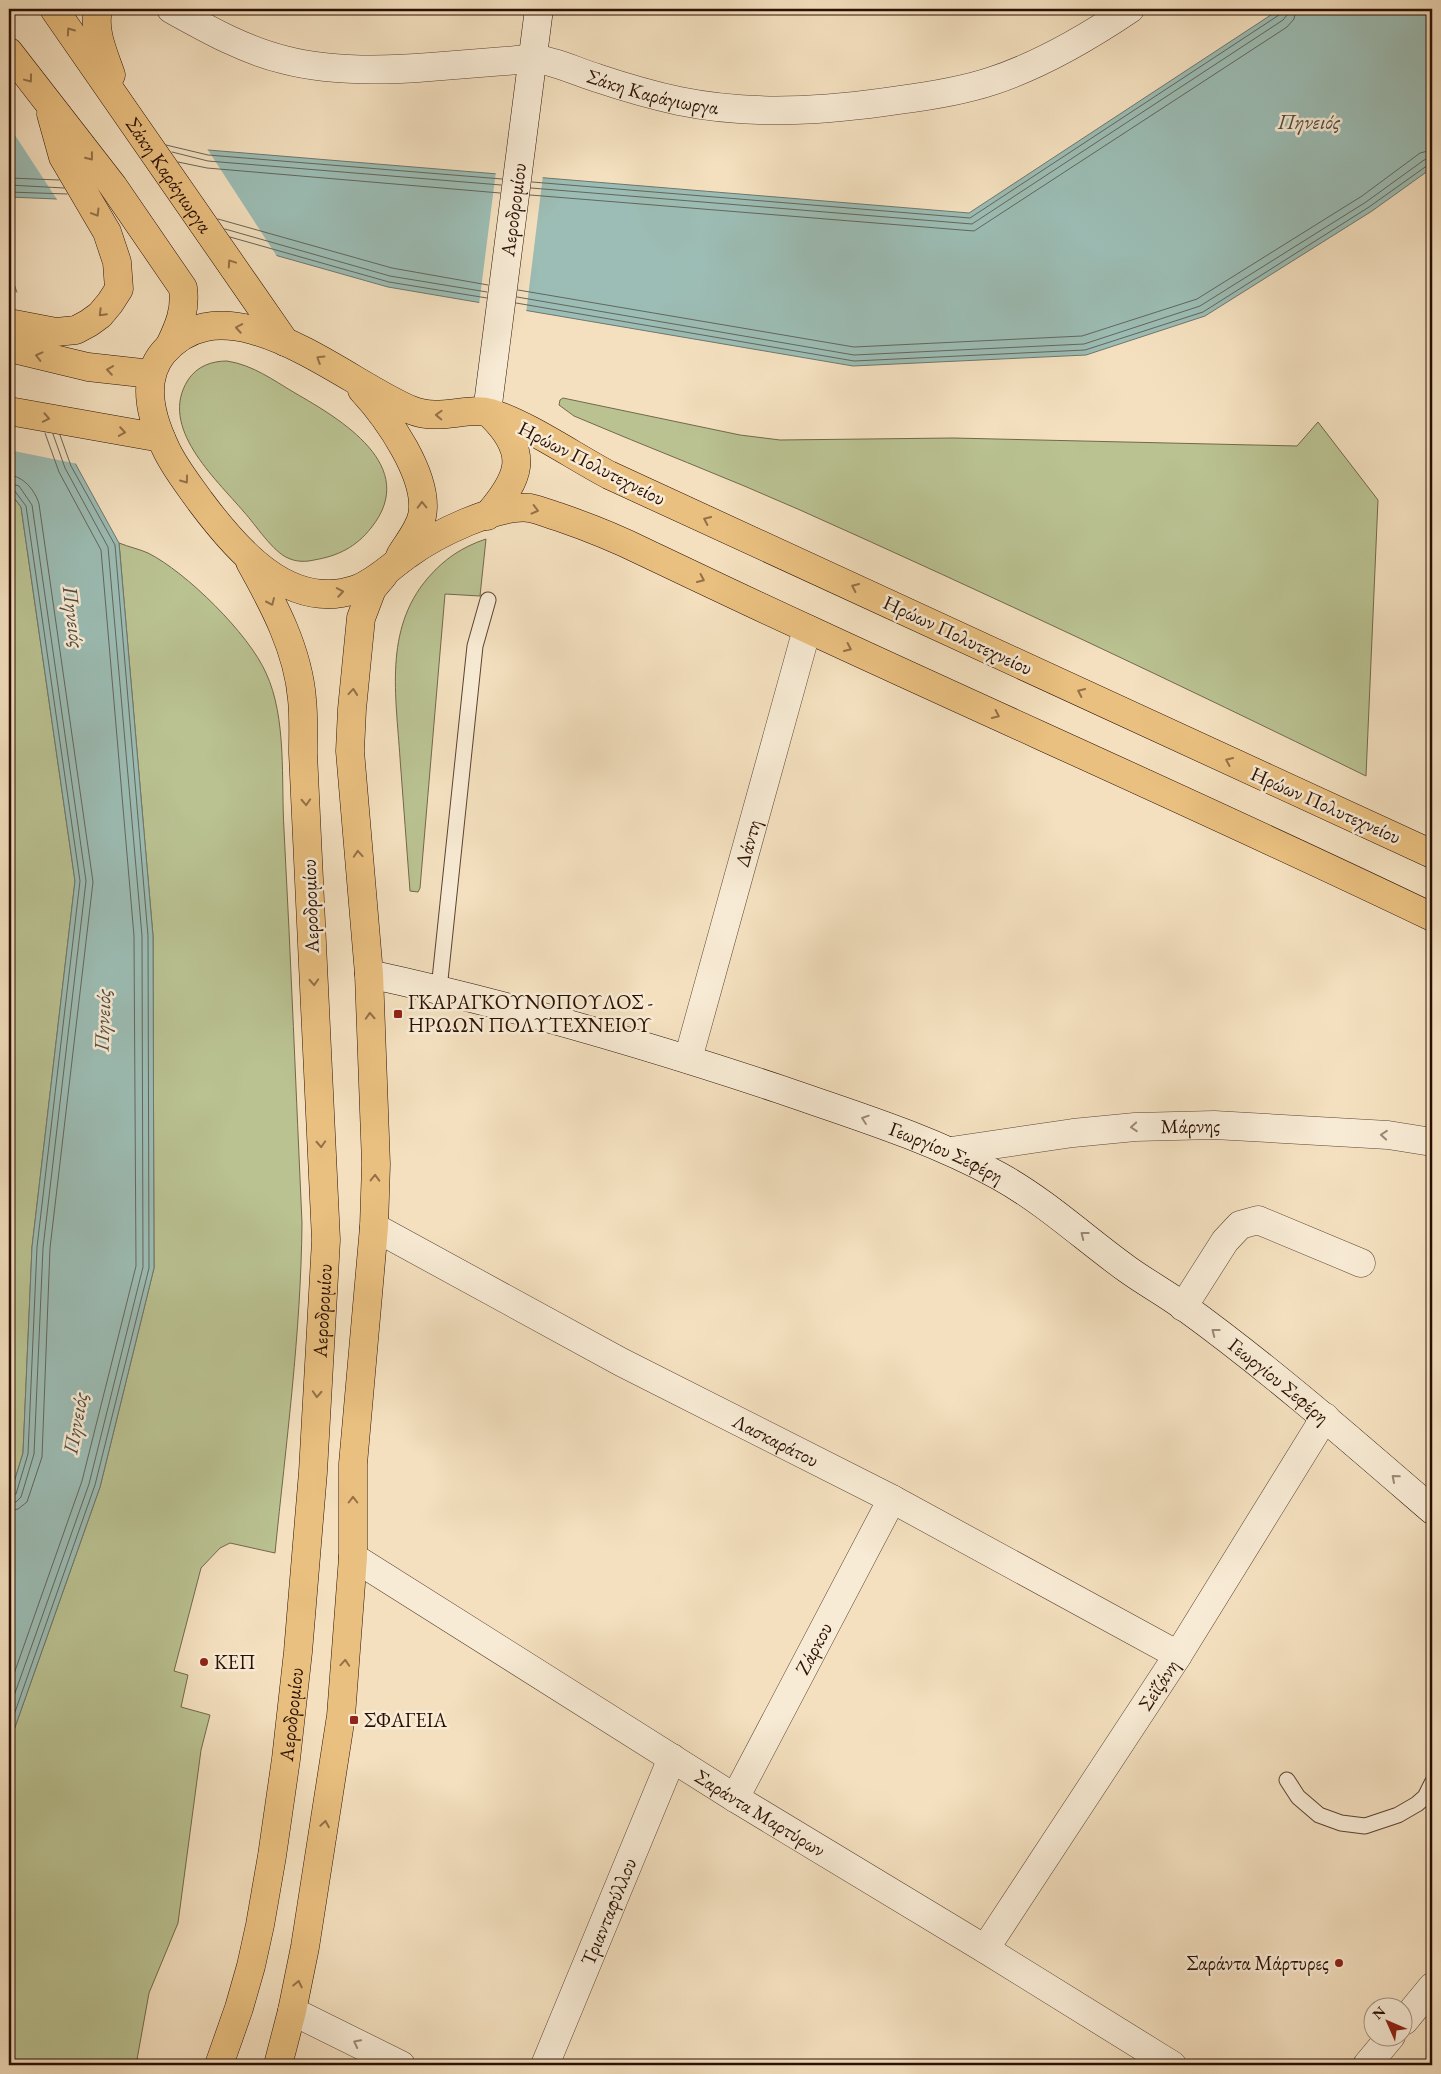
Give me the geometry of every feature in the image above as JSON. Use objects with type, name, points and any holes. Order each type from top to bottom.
[{"type":"main road","name":"Σάκη Καράγιωργα","points":[[54,9],[95,55],[124,109],[285,342]]},
{"type":"main road","points":[[95,55],[98,9]]},
{"type":"main road","points":[[9,52],[49,106],[113,186],[183,288],[183,315],[170,346],[155,364],[151,374],[151,401],[154,420],[161,438],[180,474],[215,522],[248,558],[288,585],[309,592],[331,594],[355,590],[389,570],[438,536],[466,522],[526,508],[588,526],[807,629],[1334,869],[1432,916]]},
{"type":"main road","points":[[9,323],[56,332],[76,330],[90,323],[106,309],[118,289],[119,275],[117,262],[107,232],[62,158],[49,106]]},
{"type":"main road","points":[[170,346],[190,333],[217,325],[244,328],[315,355],[352,380],[412,411],[448,415],[487,412],[506,430],[514,443],[516,460],[510,484],[487,516]]},
{"type":"main road","points":[[9,348],[110,370],[151,374]]},
{"type":"main road","points":[[278,2065],[306,1947],[341,1716],[353,1556],[353,1464],[374,1227],[376,1164],[369,974],[350,751],[352,709],[361,618],[372,589],[389,570],[419,525],[422,516],[422,497],[403,445],[379,409],[352,380]]},
{"type":"main road","points":[[9,411],[161,438]]},
{"type":"main road","name":"Ηρώων Πολυτεχνείου","points":[[487,412],[533,432],[577,458],[624,482],[1432,854]]},
{"type":"main road","name":"Αεροδρομίου","points":[[218,2065],[239,2008],[260,1925],[286,1759],[298,1652],[313,1472],[326,1240],[302,699],[298,673],[288,638],[248,558]]},
{"type":"street","name":"Σάκη Καράγιωργα","points":[[171,9],[220,36],[263,54],[286,61],[332,68],[533,63],[639,91],[700,104],[769,111],[849,107],[923,97],[992,81],[1048,58],[1082,40],[1130,9]]},
{"type":"street","name":"Αεροδρομίου","points":[[487,412],[539,9]]},
{"type":"street","name":"Δάντη","points":[[688,1059],[807,629]]},
{"type":"street","name":"Γεωργίου Σεφέρη","points":[[369,974],[439,989],[688,1059],[892,1127],[951,1151],[1030,1195],[1126,1268],[1183,1306],[1325,1417],[1432,1510]]},
{"type":"street","name":"Μάρνης","points":[[951,1151],[1073,1133],[1135,1127],[1204,1125],[1388,1135],[1432,1142]]},
{"type":"street","points":[[1183,1306],[1225,1241],[1240,1226],[1258,1220],[1361,1263]]},
{"type":"street","name":"Λασκαράτου","points":[[374,1227],[621,1362],[892,1499],[1178,1655]]},
{"type":"street","name":"Σεϊζάνη","points":[[985,1949],[1178,1655],[1325,1417]]},
{"type":"street","name":"Ζάρκου","points":[[735,1798],[892,1499]]},
{"type":"street","name":"Σαράντα Μαρτύρων","points":[[353,1556],[735,1798],[1172,2065]]},
{"type":"street","name":"Τριανταφύλλου","points":[[545,2065],[672,1758]]},
{"type":"street","points":[[1414,2009],[1432,1987]]},
{"type":"street","points":[[292,2011],[401,2065]]},
{"type":"street","points":[[1367,2065],[1383,2046]]},
{"type":"lane","points":[[439,989],[475,646],[488,600]]},
{"type":"lane","points":[[1287,1780],[1298,1797],[1319,1815],[1341,1823],[1365,1826],[1398,1815],[1417,1804],[1426,1797],[1432,1783]]},
{"type":"green space","points":[[227,361],[254,369],[333,416],[369,447],[381,465],[387,484],[384,505],[371,528],[346,550],[331,556],[308,561],[294,560],[282,555],[270,544],[219,484],[194,451],[185,433],[180,416],[181,398],[188,380],[196,371],[210,363]]},
{"type":"green space","points":[[563,398],[740,435],[780,440],[953,438],[1297,446],[1318,422],[1378,500],[1366,776],[1084,640],[871,542],[772,498],[574,416],[559,405],[560,400]]},
{"type":"green space","points":[[9,491],[21,507],[75,881],[32,1247],[23,1453],[9,1499]]},
{"type":"green space","points":[[486,539],[480,596],[445,594],[420,888],[418,892],[410,891],[396,711],[396,664],[399,642],[404,620],[413,599],[427,579],[454,554]]},
{"type":"green space","points":[[119,543],[148,553],[180,574],[198,589],[246,640],[258,657],[273,691],[282,750],[302,1223],[299,1306],[275,1553],[230,1543],[220,1548],[201,1568],[174,1671],[188,1675],[181,1707],[210,1715],[201,1750],[178,1923],[149,1993],[136,2065],[9,2065],[9,1744],[100,1487],[154,1268],[153,936]]},
{"type":"water","name":"Πηνειός","points":[[1280,9],[1432,9],[1432,168],[1372,211],[1205,316],[1086,355],[853,366],[388,287],[80,200],[9,197],[9,101],[208,150],[969,213]]},
{"type":"water","name":"Πηνειός","points":[[9,269],[75,463],[119,543],[153,936],[154,1268],[100,1487],[9,1744],[9,1499],[23,1453],[32,1247],[75,881],[21,507],[9,491]]},
{"type":"pier","points":[[9,99],[206,147],[278,258],[80,202],[58,201],[9,126]]},
{"type":"pier","points":[[496,171],[543,175],[526,313],[479,305]]},
{"type":"pier","points":[[9,291],[20,293],[78,464],[9,450]]},
{"type":"place","name":"ΓΚΑΡΑΓΚΟΥΝΟΠΟΥΛΟΣ - ΗΡΩΩΝ ΠΟΛΥΤΕΧΝΕΙΟΥ","points":[[398,1014]]},
{"type":"place","name":"ΚΕΠ","points":[[204,1662]]},
{"type":"place","name":"ΣΦΑΓΕΙΑ","points":[[354,1720]]},
{"type":"place","name":"Σαράντα Μάρτυρες","points":[[1339,1963]]}]
